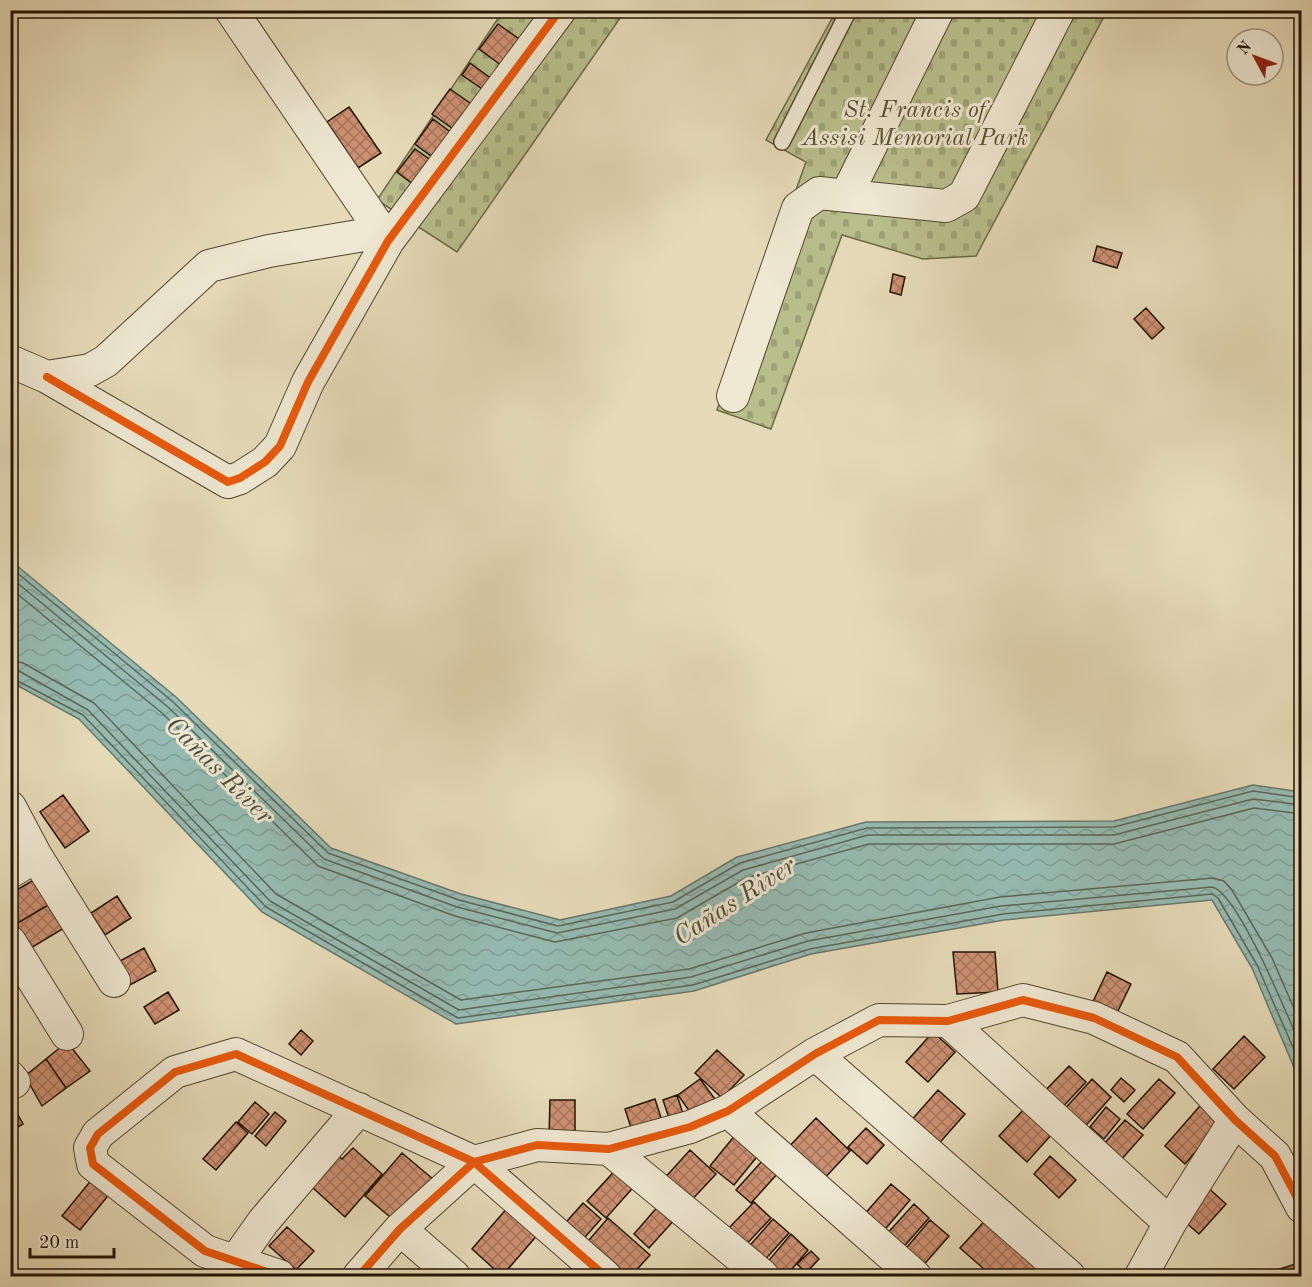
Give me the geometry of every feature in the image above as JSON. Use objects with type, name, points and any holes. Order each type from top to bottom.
[{"type":"street","points":[[231,10],[385,237]]},
{"type":"street","points":[[10,361],[47,377],[228,482],[240,478],[265,462],[280,446],[308,382],[385,237],[560,10]]},
{"type":"street","points":[[846,196],[938,10]]},
{"type":"street","points":[[733,396],[798,208],[819,193],[946,206],[964,196],[1059,10]]},
{"type":"street","points":[[47,377],[90,370],[106,361],[209,266],[269,251],[385,237]]},
{"type":"street","points":[[10,807],[23,864],[114,981]]},
{"type":"street","points":[[10,942],[67,1034]]},
{"type":"street","points":[[359,1276],[400,1229],[474,1162],[537,1145],[609,1149],[690,1127],[728,1111],[815,1054],[879,1020],[948,1021],[1023,1000],[1094,1018],[1177,1057],[1235,1120],[1275,1156],[1302,1207]]},
{"type":"street","points":[[948,1021],[1170,1223]]},
{"type":"street","points":[[279,1276],[234,1263],[205,1251],[93,1164],[90,1148],[98,1134],[175,1072],[236,1054],[474,1162],[605,1276]]},
{"type":"street","points":[[815,1054],[1069,1276]]},
{"type":"street","points":[[234,1263],[263,1222],[358,1109]]},
{"type":"street","points":[[728,1111],[915,1276]]},
{"type":"street","points":[[1141,1276],[1170,1223],[1235,1120]]},
{"type":"street","points":[[609,1149],[763,1276]]},
{"type":"street","points":[[400,1229],[454,1276]]},
{"type":"lane","points":[[782,142],[849,10]]},
{"type":"green space","points":[[503,11],[625,11],[457,252],[377,200]]},
{"type":"green space","name":"St. Francis of Assisi Memorial Park","points":[[836,11],[1107,11],[976,256],[923,259],[842,235],[771,429],[717,410],[806,162],[766,140]]},
{"type":"water","name":"Cañas River","points":[[10,560],[176,697],[331,848],[461,894],[560,920],[671,896],[737,857],[866,822],[1114,821],[1253,785],[1301,792],[1301,1084],[1252,968],[1212,900],[1004,920],[811,954],[694,991],[456,1024],[262,912],[79,719],[11,682]]},
{"type":"building","points":[[498,24],[519,39],[501,65],[479,49]]},
{"type":"building","points":[[470,63],[493,80],[485,91],[462,75]]},
{"type":"building","points":[[450,89],[477,108],[459,133],[432,114]]},
{"type":"building","points":[[349,107],[381,153],[358,168],[327,122]]},
{"type":"building","points":[[433,119],[457,137],[439,162],[415,144]]},
{"type":"building","points":[[415,149],[436,164],[418,188],[397,172]]},
{"type":"building","points":[[1097,246],[1122,253],[1117,268],[1093,261]]},
{"type":"building","points":[[893,274],[905,277],[901,295],[890,292]]},
{"type":"building","points":[[1146,308],[1164,328],[1152,339],[1134,319]]},
{"type":"building","points":[[63,795],[89,831],[65,848],[40,812]]},
{"type":"building","points":[[40,876],[55,901],[16,924],[10,914],[10,894]]},
{"type":"building","points":[[117,896],[131,918],[105,935],[91,913]]},
{"type":"building","points":[[55,901],[69,925],[31,948],[16,924]]},
{"type":"building","points":[[144,948],[156,971],[130,985],[118,962]]},
{"type":"building","points":[[953,952],[995,952],[998,992],[957,994]]},
{"type":"building","points":[[10,958],[24,981],[10,988]]},
{"type":"building","points":[[1107,972],[1131,984],[1115,1017],[1091,1006]]},
{"type":"building","points":[[168,992],[179,1010],[155,1024],[144,1007]]},
{"type":"building","points":[[301,1030],[313,1041],[301,1055],[289,1044]]},
{"type":"building","points":[[933,1032],[955,1052],[928,1082],[906,1062]]},
{"type":"building","points":[[1244,1036],[1265,1057],[1234,1089],[1213,1069]]},
{"type":"building","points":[[67,1042],[90,1071],[66,1088],[46,1059]]},
{"type":"building","points":[[717,1050],[744,1075],[722,1098],[695,1073]]},
{"type":"building","points":[[46,1059],[66,1088],[42,1106],[25,1076]]},
{"type":"building","points":[[1069,1066],[1086,1082],[1057,1113],[1039,1097]]},
{"type":"building","points":[[1121,1078],[1135,1090],[1124,1102],[1111,1090]]},
{"type":"building","points":[[700,1079],[715,1099],[692,1115],[678,1095]]},
{"type":"building","points":[[1092,1079],[1111,1097],[1081,1131],[1061,1113]]},
{"type":"building","points":[[1159,1079],[1175,1093],[1143,1129],[1127,1114]]},
{"type":"building","points":[[938,1090],[965,1114],[935,1148],[909,1123]]},
{"type":"building","points":[[677,1095],[684,1117],[670,1121],[663,1100]]},
{"type":"building","points":[[655,1099],[663,1124],[633,1134],[625,1109]]},
{"type":"building","points":[[1206,1099],[1226,1116],[1185,1164],[1165,1146]]},
{"type":"building","points":[[10,1100],[23,1124],[10,1132]]},
{"type":"building","points":[[550,1100],[575,1100],[575,1136],[549,1136]]},
{"type":"building","points":[[255,1102],[269,1114],[252,1134],[238,1122]]},
{"type":"building","points":[[1106,1107],[1120,1119],[1104,1139],[1090,1127]]},
{"type":"building","points":[[1024,1109],[1052,1134],[1027,1162],[999,1136]]},
{"type":"building","points":[[275,1112],[286,1121],[266,1146],[255,1136]]},
{"type":"building","points":[[816,1118],[850,1151],[819,1184],[785,1151]]},
{"type":"building","points":[[1125,1120],[1143,1135],[1120,1161],[1103,1145]]},
{"type":"building","points":[[236,1122],[248,1133],[216,1170],[203,1159]]},
{"type":"building","points":[[866,1128],[884,1145],[867,1164],[848,1147]]},
{"type":"building","points":[[736,1134],[760,1153],[734,1185],[710,1166]]},
{"type":"building","points":[[330,1148],[342,1159],[353,1148],[382,1174],[345,1217],[302,1178]]},
{"type":"building","points":[[690,1150],[716,1174],[687,1205],[662,1181]]},
{"type":"building","points":[[402,1153],[433,1179],[396,1222],[365,1196]]},
{"type":"building","points":[[1050,1156],[1076,1180],[1059,1198],[1034,1174]]},
{"type":"building","points":[[763,1160],[778,1173],[751,1203],[736,1190]]},
{"type":"building","points":[[620,1165],[638,1182],[606,1218],[587,1201]]},
{"type":"building","points":[[93,1178],[111,1192],[80,1230],[62,1216]]},
{"type":"building","points":[[891,1184],[910,1200],[882,1233],[863,1216]]},
{"type":"building","points":[[1204,1184],[1226,1204],[1199,1234],[1177,1215]]},
{"type":"building","points":[[754,1202],[771,1218],[741,1250],[724,1233]]},
{"type":"building","points":[[583,1203],[601,1219],[578,1245],[560,1229]]},
{"type":"building","points":[[660,1204],[676,1218],[649,1248],[634,1234]]},
{"type":"building","points":[[914,1204],[929,1218],[901,1250],[885,1236]]},
{"type":"building","points":[[508,1207],[539,1233],[502,1276],[472,1249]]},
{"type":"building","points":[[990,1215],[1060,1276],[992,1276],[960,1248]]},
{"type":"building","points":[[608,1218],[650,1255],[631,1276],[616,1276],[583,1247]]},
{"type":"building","points":[[773,1219],[789,1233],[760,1265],[745,1251]]},
{"type":"building","points":[[930,1220],[949,1236],[921,1268],[903,1252]]},
{"type":"building","points":[[287,1227],[314,1251],[296,1270],[269,1246]]},
{"type":"building","points":[[791,1234],[808,1250],[786,1276],[767,1276],[760,1271]]},
{"type":"building","points":[[811,1251],[819,1259],[806,1273],[797,1264]]},
{"type":"building","points":[[1302,1262],[1302,1276],[1274,1276],[1273,1271]]},
{"type":"cycle path","points":[[47,377],[228,482],[240,478],[265,462],[280,446],[308,382],[388,241],[560,10]]},
{"type":"cycle path","points":[[359,1276],[400,1229],[474,1162],[537,1145],[609,1149],[690,1127],[728,1111],[815,1054],[879,1020],[948,1021],[1023,1000],[1094,1018],[1177,1057],[1235,1120],[1275,1156],[1302,1207]]},
{"type":"cycle path","points":[[279,1276],[205,1251],[93,1164],[90,1148],[98,1134],[175,1072],[236,1054],[474,1162],[605,1276]]}]
